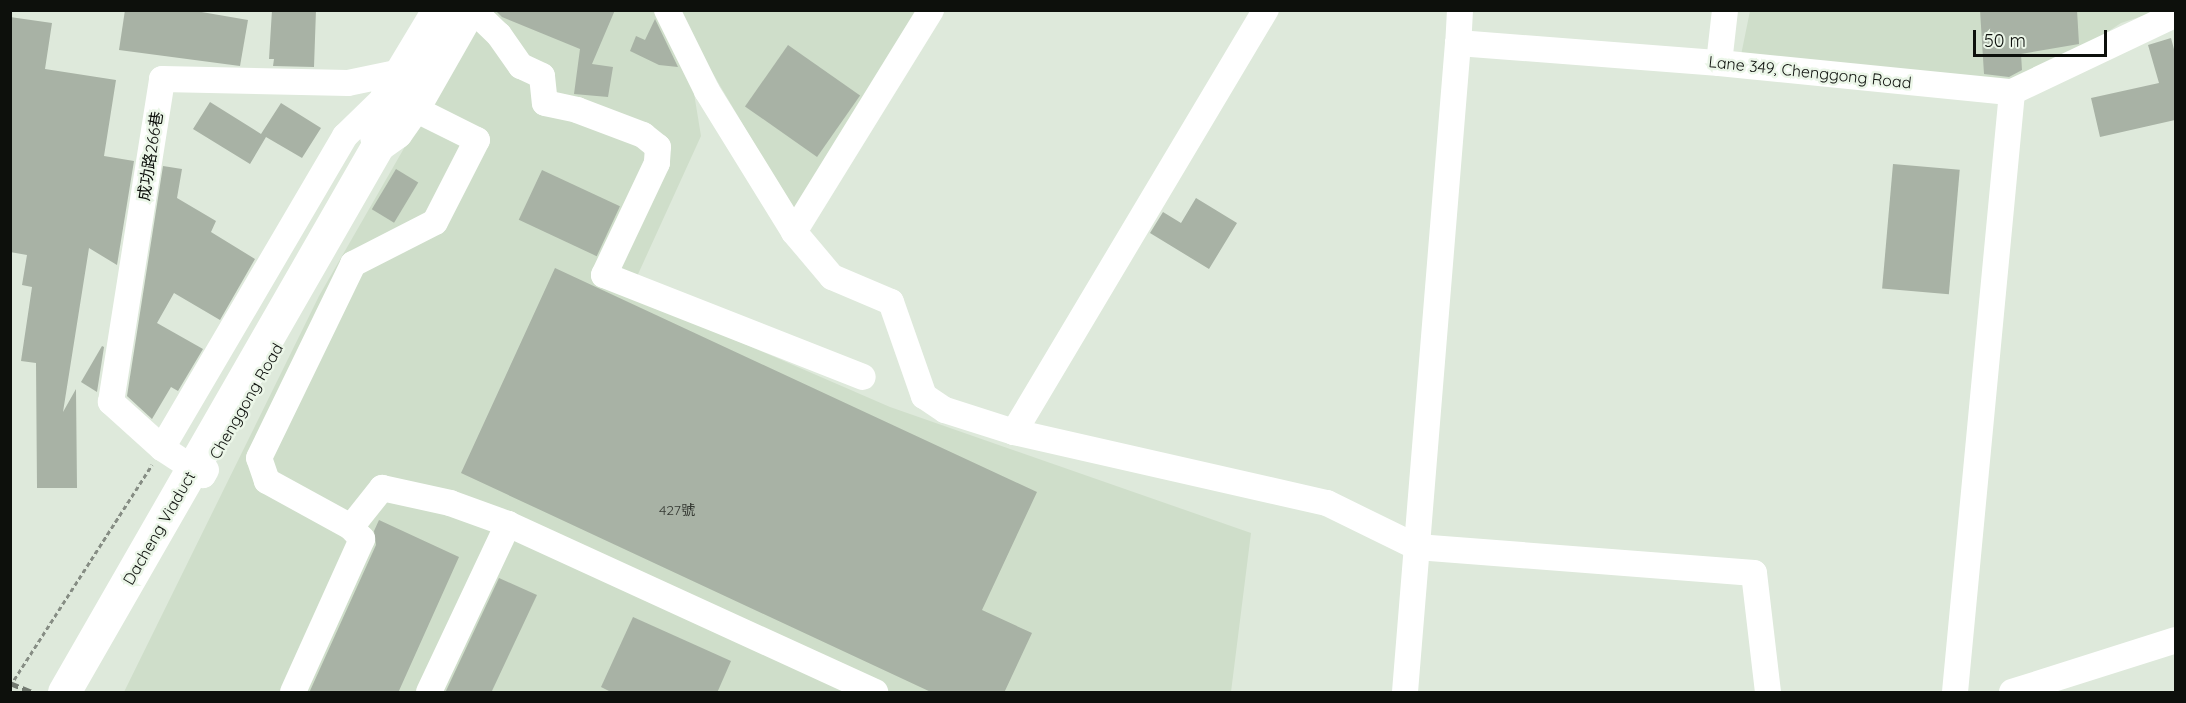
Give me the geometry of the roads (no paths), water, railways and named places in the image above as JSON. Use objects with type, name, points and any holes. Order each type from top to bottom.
[{"type":"main road","name":"Chenggong Road","points":[[378,145],[396,132],[400,92],[438,10]]},
{"type":"main road","name":"Chenggong Road","points":[[400,92],[469,10]]},
{"type":"main road","name":"Dacheng Viaduct","points":[[64,693],[378,145]]},
{"type":"street","points":[[473,10],[499,35],[521,66],[542,76],[545,103],[577,110],[643,135],[658,147],[657,163],[604,275],[863,377]]},
{"type":"street","points":[[667,10],[707,91],[794,232],[832,277],[891,302],[924,396],[945,410],[1014,432],[1327,503],[1417,547],[1754,573],[1768,693]]},
{"type":"street","points":[[794,232],[931,10]]},
{"type":"street","points":[[1014,432],[1266,10]]},
{"type":"street","points":[[1406,693],[1460,10]]},
{"type":"street","points":[[1719,63],[1725,10]]},
{"type":"street","points":[[1955,693],[2012,92],[2175,14]]},
{"type":"street","name":"Lane 349, Chenggong Road","points":[[1458,43],[1719,63],[2012,92]]},
{"type":"street","name":"成功路266巷","points":[[162,448],[111,402],[162,79],[348,83],[400,92]]},
{"type":"street","name":"Chenggong Road","points":[[400,92],[390,154],[203,475],[162,448],[345,135],[400,92]]},
{"type":"street","points":[[293,693],[362,539],[351,527],[267,481],[259,458],[353,264],[435,222],[477,140],[400,92]]},
{"type":"street","points":[[351,527],[382,488],[450,503],[508,524],[875,693]]},
{"type":"street","points":[[429,693],[508,524]]},
{"type":"street","points":[[2012,693],[2175,640]]},
{"type":"railway","points":[[10,683],[32,692]]}]
